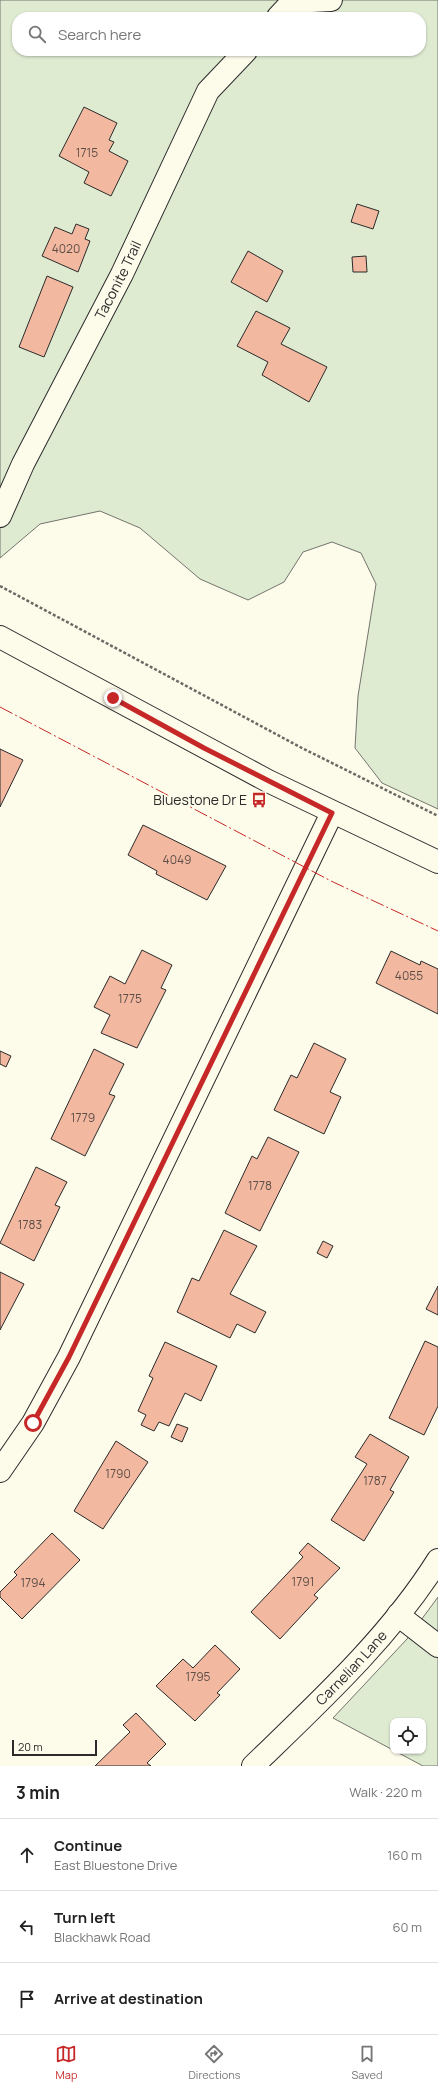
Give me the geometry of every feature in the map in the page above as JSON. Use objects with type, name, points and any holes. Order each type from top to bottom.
[{"type":"street","points":[[283,12],[292,2],[331,0]]},
{"type":"street","name":"Taconite Trail","points":[[0,516],[23,464],[122,274],[208,91],[241,56]]},
{"type":"street","points":[[0,638],[204,748],[332,813],[438,862]]},
{"type":"street","points":[[0,1470],[33,1423],[69,1357],[332,813]]},
{"type":"street","name":"Carnelian Lane","points":[[253,1766],[351,1669],[398,1615],[438,1560]]},
{"type":"street","points":[[398,1615],[438,1646]]},
{"type":"path","points":[[0,586],[300,747],[438,816]]},
{"type":"green space","points":[[0,0],[438,0],[438,809],[382,783],[355,748],[358,696],[376,584],[361,553],[332,542],[303,552],[284,582],[248,600],[200,579],[140,528],[100,511],[40,524],[0,558]]},
{"type":"green space","points":[[438,1597],[438,1766],[423,1766],[401,1754],[426,1754],[426,1718],[390,1718],[390,1748],[333,1718],[407,1639]]},
{"type":"building","points":[[84,107],[117,123],[109,140],[114,142],[109,151],[128,161],[111,196],[84,183],[89,172],[59,156]]},
{"type":"building","points":[[357,204],[379,211],[373,229],[351,222]]},
{"type":"building","points":[[76,224],[89,229],[85,239],[90,241],[78,272],[42,256],[55,227],[72,234]]},
{"type":"building","points":[[248,251],[283,271],[267,302],[231,282]]},
{"type":"building","points":[[366,256],[367,272],[353,272],[352,257]]},
{"type":"building","points":[[47,276],[73,287],[44,357],[19,347]]},
{"type":"building","points":[[256,311],[290,328],[281,344],[327,367],[309,402],[262,375],[268,362],[237,346]]},
{"type":"building","points":[[0,749],[23,760],[0,807]]},
{"type":"building","points":[[143,825],[226,866],[207,900],[156,874],[157,871],[128,855]]},
{"type":"building","points":[[142,950],[172,965],[161,988],[166,990],[137,1048],[101,1033],[110,1015],[94,1007],[110,976],[125,984]]},
{"type":"building","points":[[391,951],[420,965],[421,961],[438,969],[438,1014],[376,983]]},
{"type":"building","points":[[314,1043],[346,1059],[330,1092],[341,1097],[324,1134],[274,1110],[291,1075],[297,1078]]},
{"type":"building","points":[[94,1049],[124,1064],[109,1094],[115,1096],[85,1156],[51,1139]]},
{"type":"building","points":[[0,1051],[11,1056],[6,1067],[0,1064]]},
{"type":"building","points":[[268,1137],[299,1152],[260,1231],[225,1213],[252,1156],[257,1159]]},
{"type":"building","points":[[36,1167],[67,1182],[55,1205],[60,1207],[34,1261],[0,1243]]},
{"type":"building","points":[[224,1230],[257,1246],[230,1294],[266,1312],[255,1333],[237,1324],[230,1338],[177,1312],[192,1278],[199,1281]]},
{"type":"building","points":[[323,1241],[333,1246],[327,1258],[317,1253]]},
{"type":"building","points":[[0,1272],[24,1284],[0,1330]]},
{"type":"building","points":[[438,1286],[438,1315],[426,1309]]},
{"type":"building","points":[[425,1341],[438,1347],[438,1406],[424,1435],[389,1418]]},
{"type":"building","points":[[165,1342],[217,1366],[201,1401],[185,1393],[169,1426],[159,1422],[154,1431],[141,1425],[146,1415],[138,1411],[153,1378],[149,1376]]},
{"type":"building","points":[[177,1424],[188,1428],[182,1442],[171,1437]]},
{"type":"building","points":[[370,1434],[409,1457],[390,1490],[394,1492],[364,1541],[331,1520],[367,1464],[355,1457]]},
{"type":"building","points":[[116,1441],[148,1462],[103,1529],[74,1511]]},
{"type":"building","points":[[52,1533],[80,1560],[22,1619],[0,1597],[0,1592],[17,1575],[14,1572]]},
{"type":"building","points":[[308,1543],[340,1568],[314,1595],[318,1598],[280,1639],[251,1612],[303,1557],[299,1553]]},
{"type":"building","points":[[215,1645],[240,1669],[217,1693],[220,1695],[195,1721],[156,1686],[183,1659],[193,1668]]},
{"type":"building","points":[[136,1713],[166,1744],[147,1763],[151,1766],[95,1766],[130,1732],[123,1725]]},
{"type":"power","points":[[0,707],[331,881],[438,931]]},
{"type":"place","name":"Bluestone Dr E","points":[[259,800]]},
{"type":"route","points":[[33,1423],[69,1357],[332,813],[204,748],[113,698]]}]
